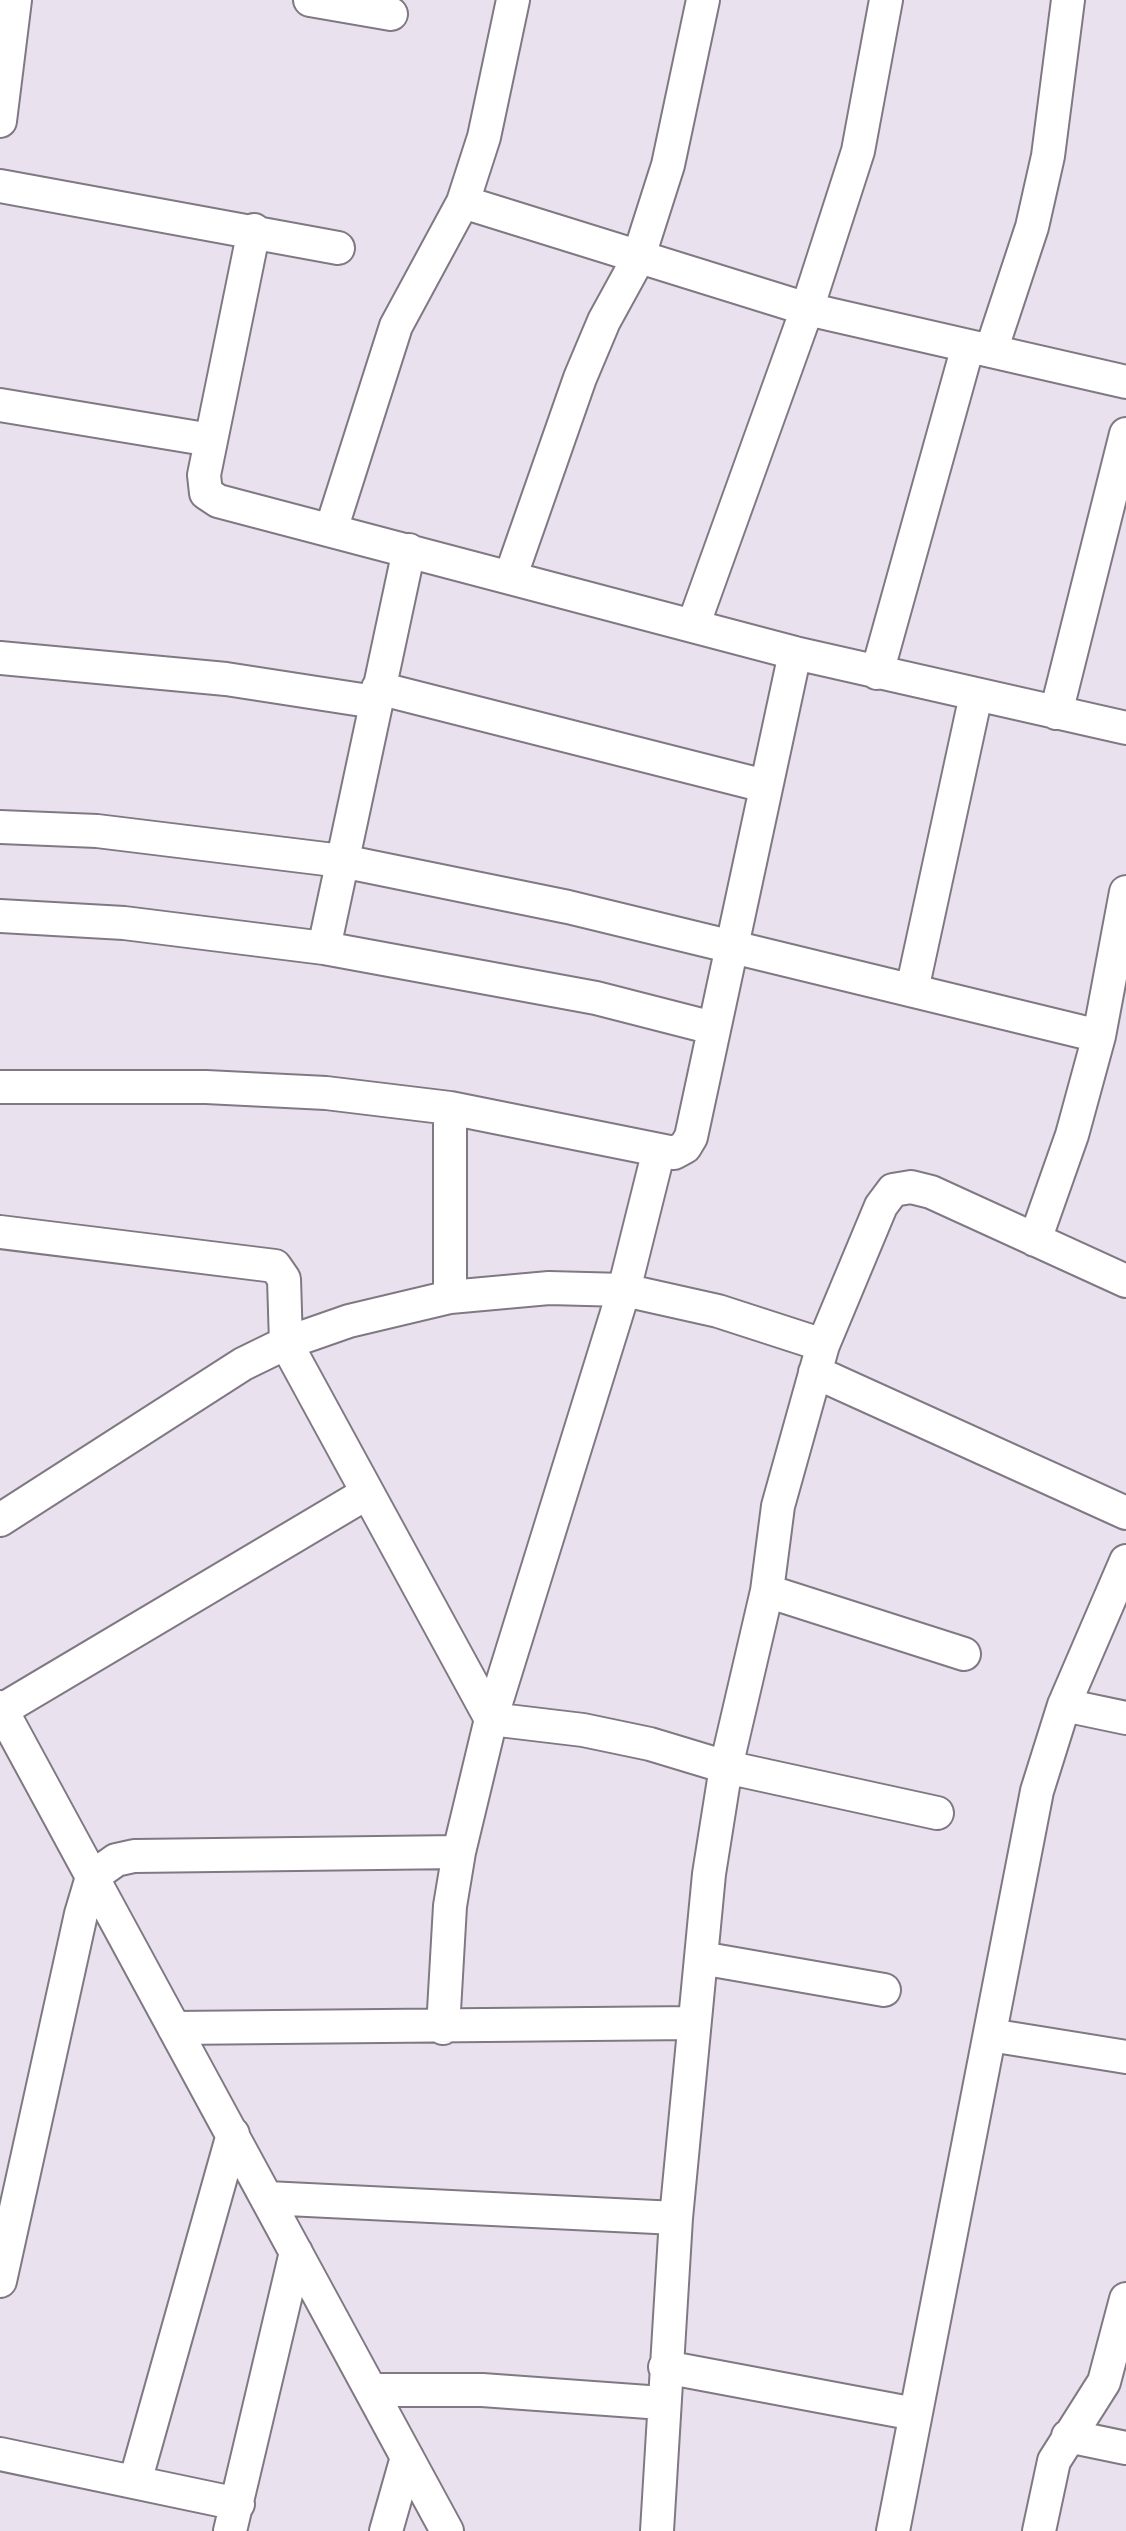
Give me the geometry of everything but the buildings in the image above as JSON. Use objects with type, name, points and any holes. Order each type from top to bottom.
[{"type":"street","points":[[0,121],[15,0]]},
{"type":"street","points":[[310,0],[391,14]]},
{"type":"street","points":[[331,530],[396,326],[463,202],[484,137],[513,0]]},
{"type":"street","points":[[510,578],[580,378],[604,321],[638,259],[668,165],[703,0]]},
{"type":"street","points":[[693,626],[807,309],[858,151],[886,0]]},
{"type":"street","points":[[877,673],[980,348],[1032,227],[1048,156],[1068,0]]},
{"type":"street","points":[[0,186],[254,230],[338,248]]},
{"type":"street","points":[[463,202],[638,259],[807,309],[1126,382]]},
{"type":"street","points":[[254,230],[204,475],[206,493],[218,501],[795,653],[1126,728]]},
{"type":"street","points":[[0,405],[211,440]]},
{"type":"street","points":[[1056,713],[1126,434]]},
{"type":"street","points":[[324,948],[409,550]]},
{"type":"street","points":[[0,1087],[206,1087],[326,1093],[450,1108],[674,1153],[685,1147],[691,1137],[795,653]]},
{"type":"street","points":[[0,658],[376,695],[765,786]]},
{"type":"street","points":[[912,990],[976,695]]},
{"type":"street","points":[[0,827],[97,831],[342,861],[568,907],[1099,1036]]},
{"type":"street","points":[[1035,1240],[1072,1135],[1099,1036],[1126,892]]},
{"type":"street","points":[[0,916],[124,923],[324,948],[596,998],[713,1028]]},
{"type":"street","points":[[450,1108],[450,1297]]},
{"type":"street","points":[[443,2028],[447,1936],[459,1852],[491,1719],[624,1290],[659,1150]]},
{"type":"street","points":[[657,2531],[662,2403],[676,2218],[701,1958],[726,1767],[767,1591],[778,1506],[819,1358],[881,1206],[893,1190],[911,1187],[931,1192],[1126,1281]]},
{"type":"street","points":[[0,1232],[275,1266],[284,1279],[286,1343],[491,1719]]},
{"type":"street","points":[[0,1520],[243,1364],[286,1343],[349,1321],[450,1297],[549,1288],[624,1290],[718,1311],[819,1358],[1126,1513]]},
{"type":"street","points":[[367,1493],[1,1710],[447,2531]]},
{"type":"street","points":[[893,2531],[1037,1791],[1064,1705],[1126,1561]]},
{"type":"street","points":[[767,1591],[964,1654]]},
{"type":"street","points":[[1064,1705],[1126,1718]]},
{"type":"street","points":[[491,1719],[623,1738],[726,1767],[937,1813]]},
{"type":"street","points":[[0,2281],[81,1914],[92,1877],[116,1860],[134,1856],[459,1852]]},
{"type":"street","points":[[701,1958],[884,1990]]},
{"type":"street","points":[[174,2028],[443,2028],[694,2023]]},
{"type":"street","points":[[990,2035],[1126,2057]]},
{"type":"street","points":[[135,2482],[233,2134]]},
{"type":"street","points":[[267,2198],[676,2218]]},
{"type":"street","points":[[0,2454],[135,2482],[234,2517],[296,2252]]},
{"type":"street","points":[[1039,2531],[1054,2461],[1104,2382],[1126,2299]]},
{"type":"street","points":[[665,2367],[915,2414]]},
{"type":"street","points":[[371,2390],[482,2390],[662,2403]]},
{"type":"street","points":[[1068,2436],[1126,2448]]},
{"type":"street","points":[[386,2531],[407,2457]]}]
